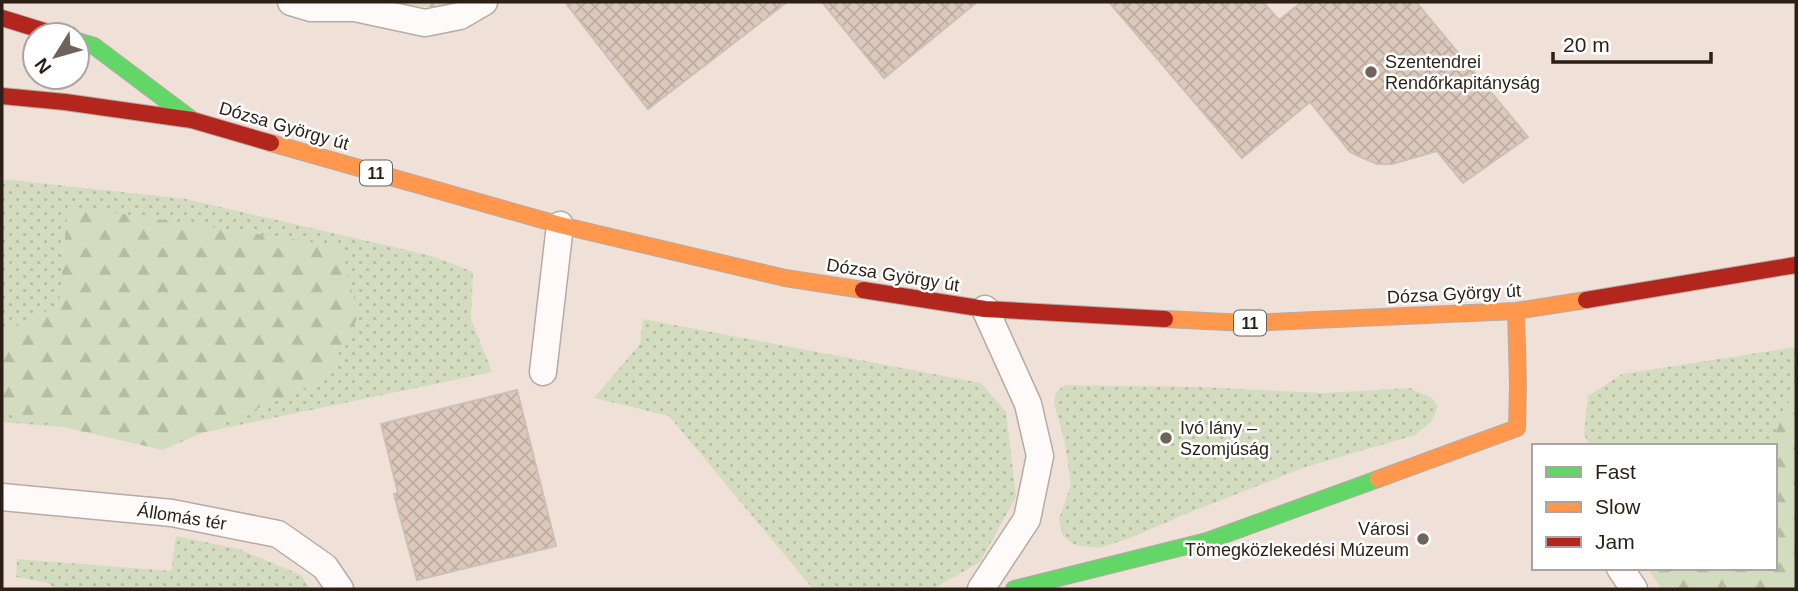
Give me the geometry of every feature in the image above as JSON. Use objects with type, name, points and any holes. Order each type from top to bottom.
[{"type":"main road","points":[[2,18],[21,24]]},
{"type":"main road","points":[[91,45],[192,120]]},
{"type":"main road","name":"Dózsa György út","points":[[2,96],[192,120],[560,225],[785,278],[985,309],[1247,323],[1516,311],[1796,265]]},
{"type":"main road","points":[[1014,589],[1207,541],[1525,437],[1518,385],[1516,311]]},
{"type":"lane","points":[[291,2],[311,8],[355,8],[425,23],[460,16],[484,2]]},
{"type":"lane","points":[[543,372],[560,225]]},
{"type":"lane","points":[[981,589],[1027,519],[1040,456],[1028,404],[985,309]]},
{"type":"lane","name":"Állomás tér","points":[[2,497],[172,513],[278,534],[325,567],[340,589]]},
{"type":"lane","points":[[1621,570],[1634,589]]},
{"type":"green space","points":[[462,2],[453,9],[390,4]]},
{"type":"green space","points":[[2,179],[186,199],[432,256],[473,272],[471,319],[492,372],[182,437],[2,422]]},
{"type":"green space","points":[[68,206],[338,246],[359,315],[325,379],[163,450],[2,413],[2,333],[59,305]]},
{"type":"green space","points":[[643,319],[981,383],[1006,412],[1016,497],[980,562],[933,589],[813,589],[669,416],[594,398],[640,344]]},
{"type":"green space","points":[[1796,347],[1796,589],[1777,570],[1777,444],[1590,444],[1584,435],[1588,396],[1622,374]]},
{"type":"green space","points":[[1065,385],[1199,387],[1325,393],[1410,388],[1432,398],[1438,406],[1432,421],[1415,435],[1306,467],[1099,548],[1075,545],[1063,536],[1059,519],[1071,485],[1065,443],[1054,403],[1056,392]]},
{"type":"green space","points":[[1796,391],[1796,589],[1662,589],[1648,570],[1777,570],[1777,444],[1771,444],[1793,392]]},
{"type":"green space","points":[[176,536],[239,549],[301,575],[310,589],[55,589],[48,583],[16,577],[17,559],[171,571]]},
{"type":"building","points":[[565,2],[787,2],[648,109]]},
{"type":"building","points":[[822,2],[977,2],[884,78]]},
{"type":"building","points":[[1109,2],[1263,2],[1279,20],[1302,2],[1416,2],[1528,137],[1463,183],[1437,151],[1392,164],[1377,164],[1350,152],[1310,102],[1242,158]]},
{"type":"building","points":[[517,390],[556,546],[417,580],[394,494],[398,493],[381,424]]},
{"type":"traffic: fast","points":[[91,45],[191,119]]},
{"type":"traffic: fast","points":[[1014,589],[1207,541],[1378,479]]},
{"type":"traffic: slow","points":[[271,143],[560,225],[785,278],[863,290]]},
{"type":"traffic: slow","points":[[1165,319],[1247,323],[1516,311],[1586,300]]},
{"type":"traffic: slow","points":[[1378,479],[1517,428],[1516,311]]},
{"type":"traffic: jam","points":[[2,18],[21,24]]},
{"type":"traffic: jam","points":[[2,96],[192,120],[271,143]]},
{"type":"traffic: jam","points":[[1586,300],[1796,265]]},
{"type":"traffic: jam","points":[[863,290],[985,309],[1165,319]]},
{"type":"place","name":"Szentendrei Rendőrkapitányság","points":[[1371,72]]},
{"type":"place","name":"Ivó lány – Szomjúság","points":[[1166,438]]},
{"type":"place","name":"Városi Tömegközlekedési Múzeum","points":[[1423,539]]}]
